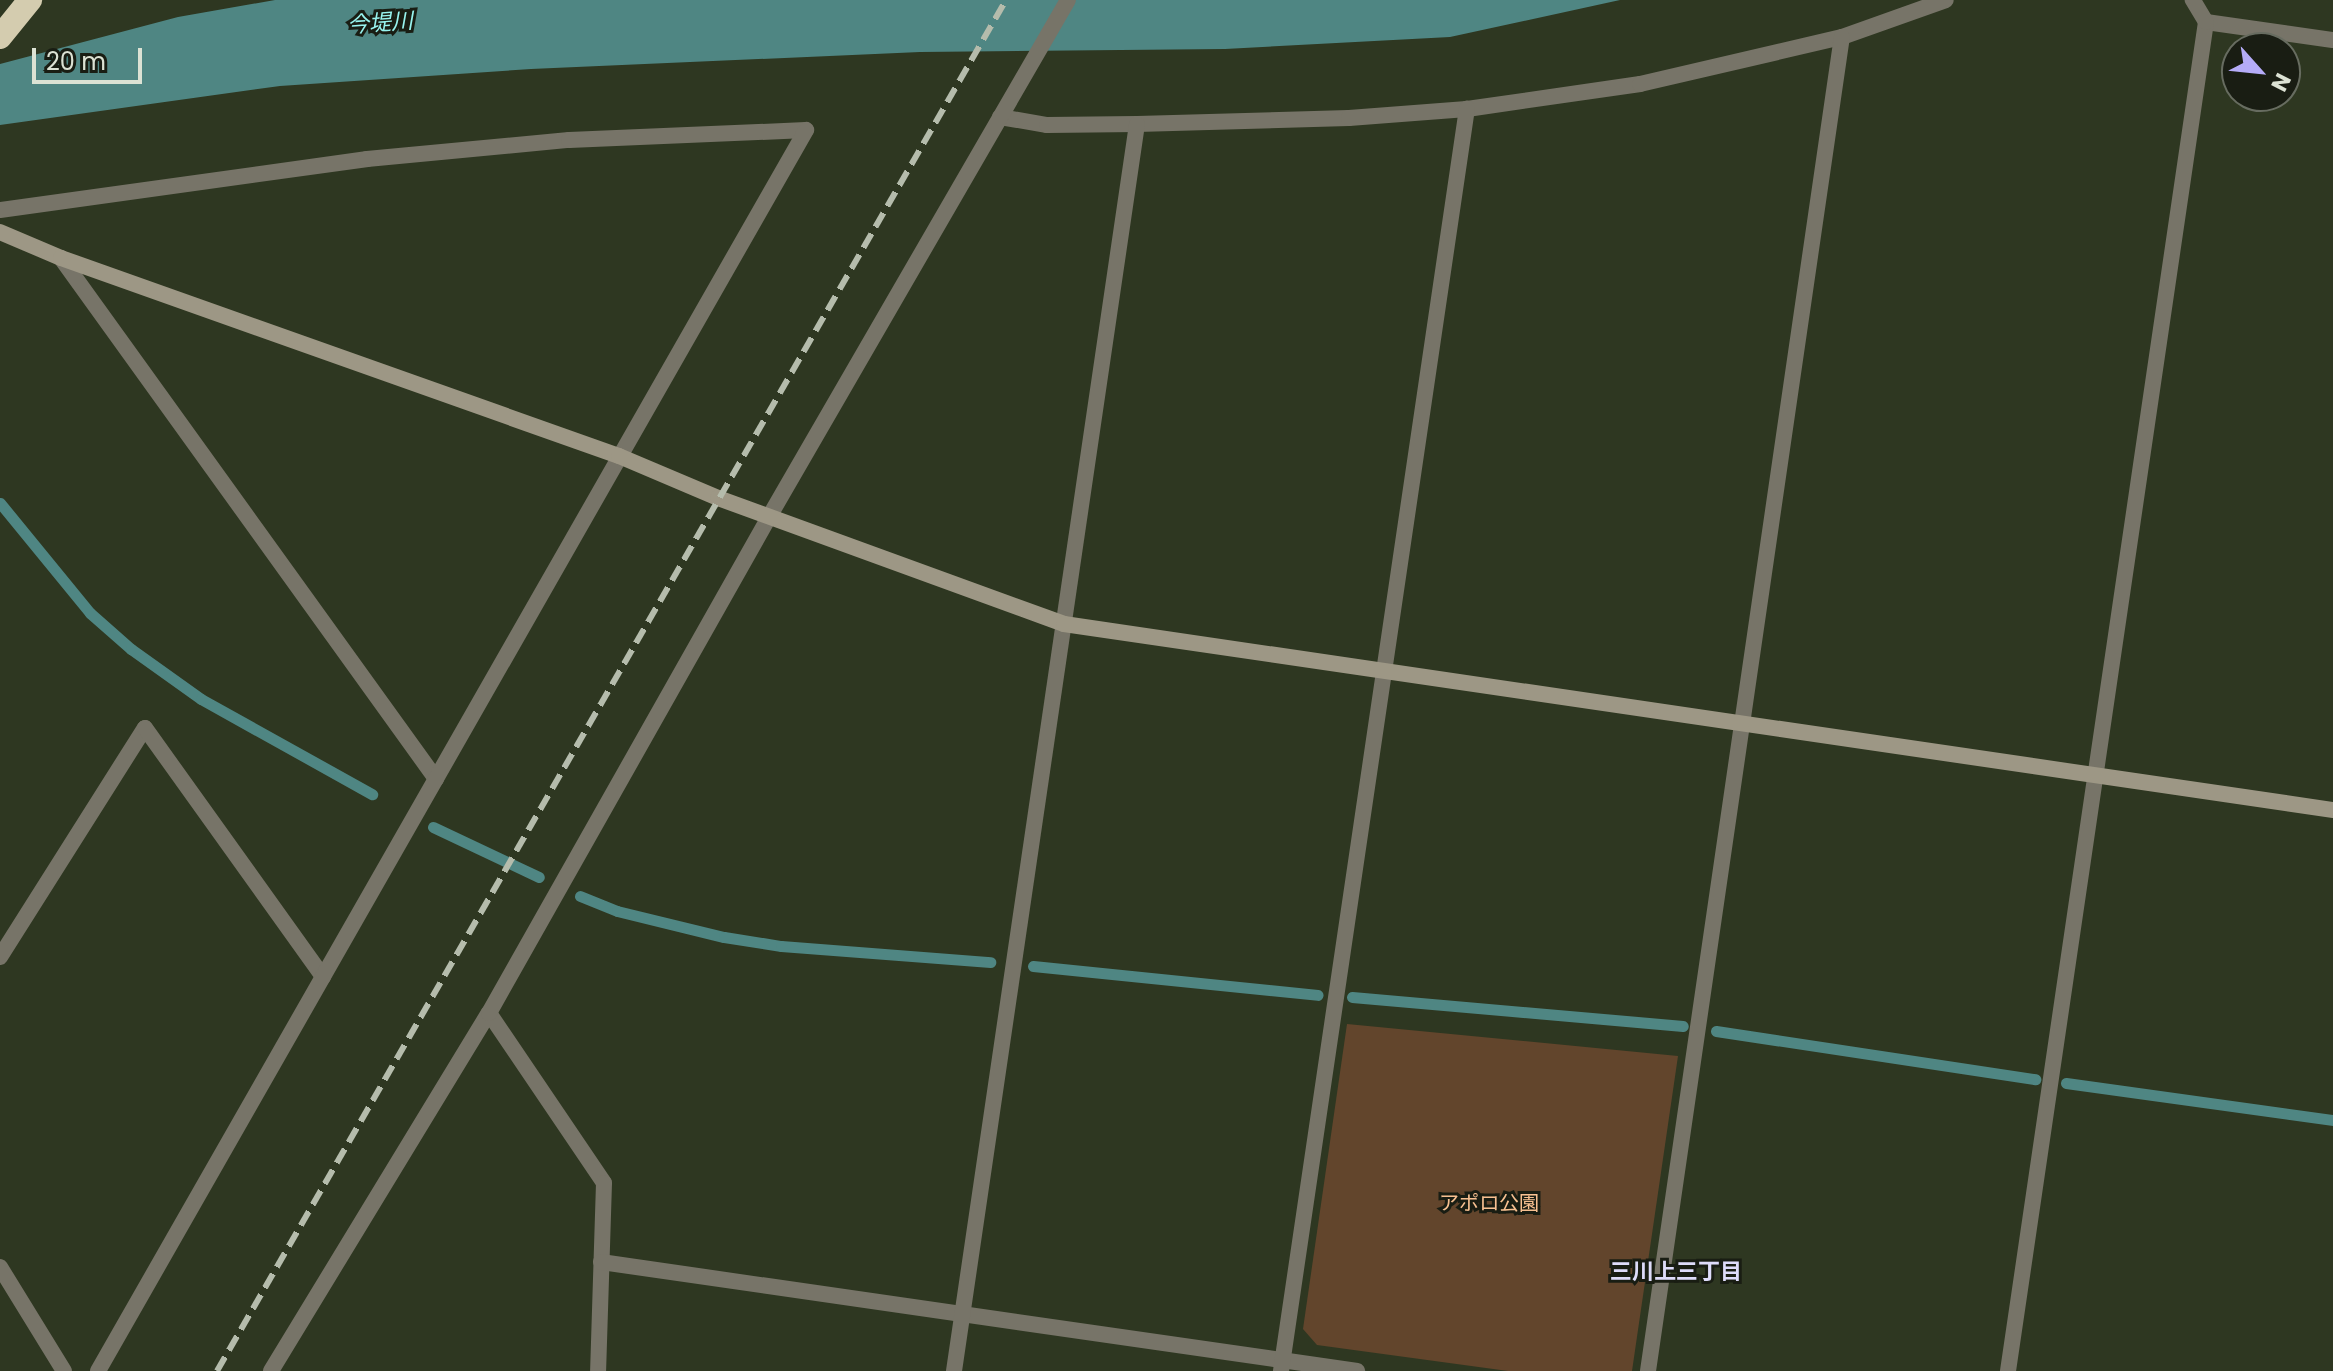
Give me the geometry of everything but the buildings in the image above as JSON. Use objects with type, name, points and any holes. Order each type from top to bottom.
[{"type":"highway","points":[[4,25],[30,0]]},
{"type":"street","points":[[271,1371],[489,1013],[769,517],[1068,0]]},
{"type":"street","points":[[1000,117],[1047,125],[1137,124],[1349,118],[1467,109],[1640,84],[1842,37],[1946,0]]},
{"type":"street","points":[[2008,1371],[2206,22],[2193,0]]},
{"type":"street","points":[[2206,22],[2333,40]]},
{"type":"street","points":[[1648,1371],[1842,37]]},
{"type":"street","points":[[1282,1366],[1467,109]]},
{"type":"street","points":[[954,1371],[1137,124]]},
{"type":"street","points":[[0,210],[367,159],[569,140],[806,130],[98,1371]]},
{"type":"street","points":[[0,232],[61,258],[619,456],[769,517],[1064,624],[2333,810]]},
{"type":"street","points":[[61,258],[436,779]]},
{"type":"street","points":[[0,957],[145,728],[323,977]]},
{"type":"street","points":[[489,1013],[604,1183],[598,1371]]},
{"type":"street","points":[[601,1262],[962,1314],[1282,1366],[1357,1371]]},
{"type":"street","points":[[0,1267],[64,1371]]},
{"type":"green space","name":"アポロ公園","points":[[1347,1024],[1678,1056],[1632,1371],[1508,1371],[1317,1345],[1303,1329]]},
{"type":"water","name":"今堤川","points":[[275,0],[1620,0],[1450,37],[1225,49],[920,52],[531,69],[280,86],[0,125],[0,64],[178,17]]},
{"type":"waterway","points":[[0,503],[90,613],[131,649],[201,699],[372,794]]},
{"type":"waterway","points":[[433,827],[539,877]]},
{"type":"waterway","points":[[580,896],[617,911],[724,937],[781,946],[990,962]]},
{"type":"waterway","points":[[1033,966],[1318,995]]},
{"type":"waterway","points":[[1352,997],[1683,1026]]},
{"type":"waterway","points":[[1716,1031],[2035,1079]]},
{"type":"waterway","points":[[2066,1083],[2333,1120]]},
{"type":"railway","points":[[217,1371],[1006,0]]},
{"type":"district","name":"三川上三丁目","points":[[1676,1272]]}]
